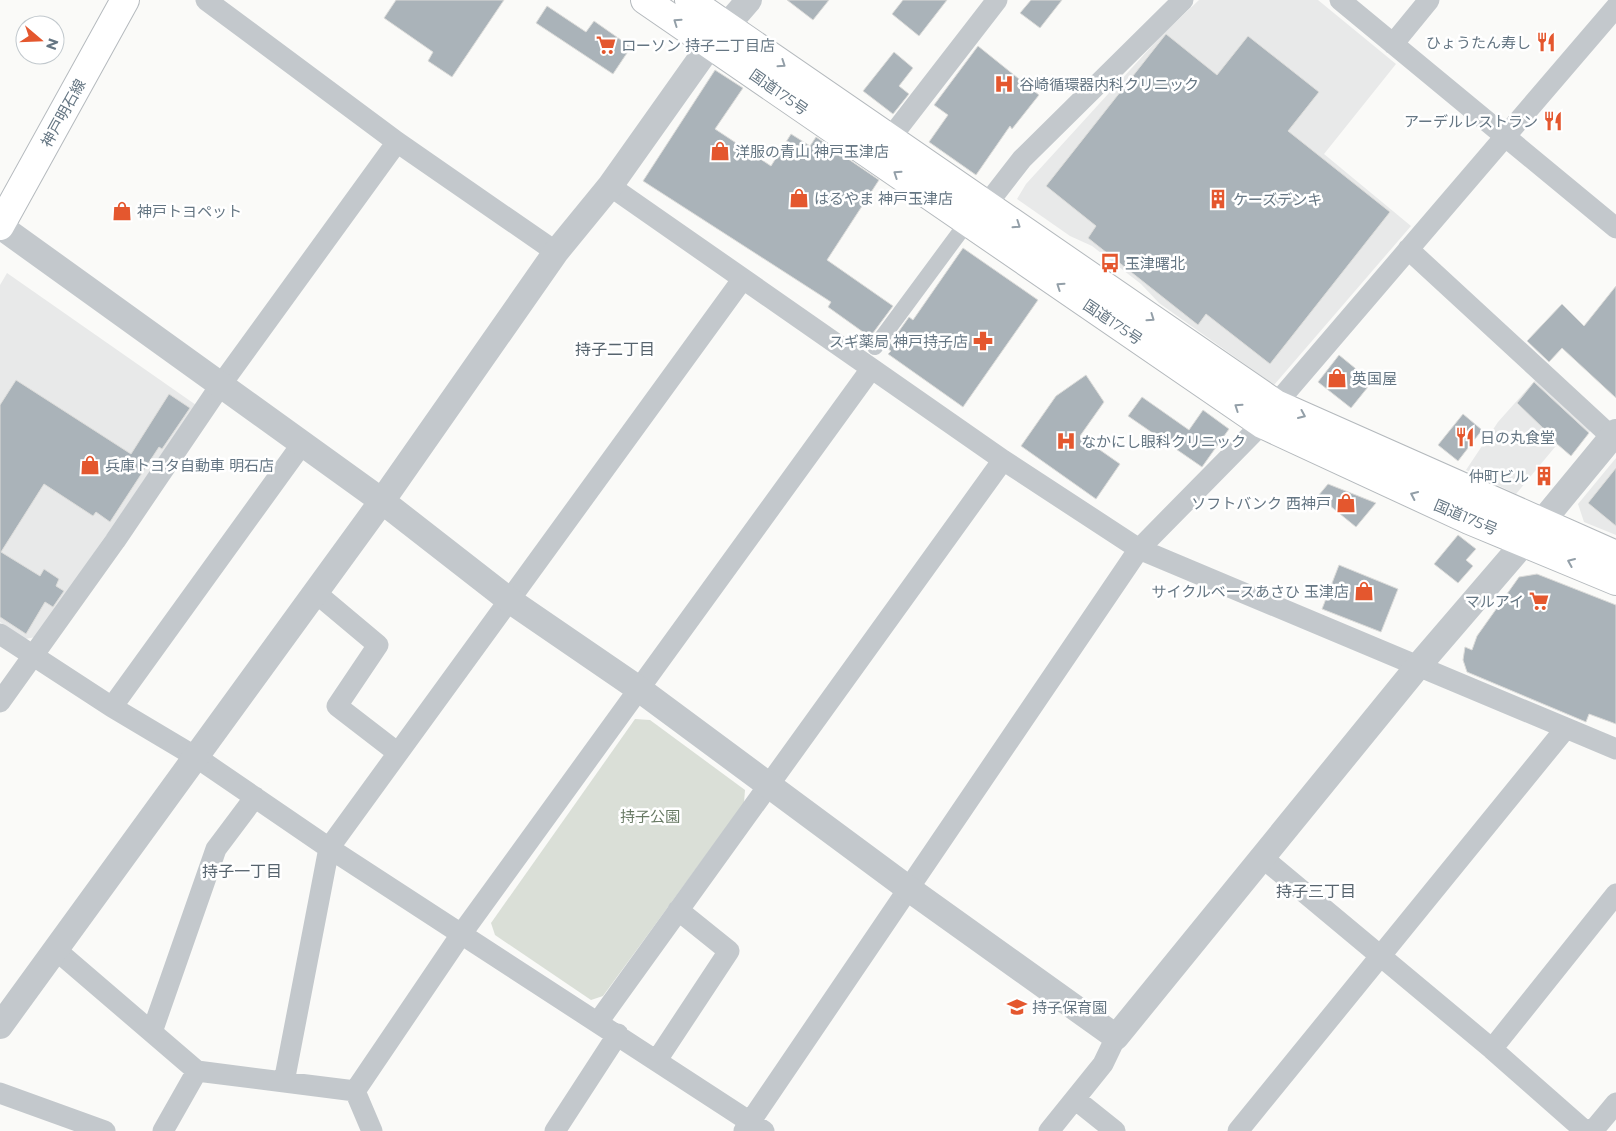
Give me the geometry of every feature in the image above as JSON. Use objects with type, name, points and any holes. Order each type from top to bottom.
[{"type":"main road","name":"神戸明石線","points":[[0,226],[125,0]]},
{"type":"main road","name":"国道175号","points":[[645,0],[719,36],[883,148],[973,220],[1269,414],[1532,532],[1616,581]]},
{"type":"main road","name":"国道175号","points":[[689,0],[719,36]]},
{"type":"main road","name":"国道175号","points":[[1532,532],[1616,556]]},
{"type":"street","points":[[206,0],[397,142],[556,252]]},
{"type":"street","points":[[0,1026],[316,593],[556,252],[610,186],[719,36],[749,0]]},
{"type":"street","points":[[883,148],[998,0]]},
{"type":"street","points":[[875,347],[1022,159],[1183,0]]},
{"type":"street","points":[[1340,0],[1614,221]]},
{"type":"street","points":[[1393,44],[1429,0]]},
{"type":"street","points":[[0,634],[112,707],[196,757],[329,848],[618,1034],[753,1128],[909,888],[1139,549],[1269,414],[1616,7]]},
{"type":"street","points":[[0,702],[115,541],[220,386],[397,142]]},
{"type":"street","points":[[610,186],[742,280],[1003,460],[1139,549],[1616,749]]},
{"type":"street","points":[[0,226],[382,501],[509,600],[639,689],[909,888],[1116,1037]]},
{"type":"street","points":[[1049,1131],[1103,1064],[1116,1037],[1419,665],[1614,435],[1408,249]]},
{"type":"street","points":[[284,1082],[329,848],[742,280]]},
{"type":"street","points":[[355,1091],[462,933],[871,368]]},
{"type":"street","points":[[112,707],[302,444]]},
{"type":"street","points":[[598,1022],[1003,460]]},
{"type":"street","points":[[316,593],[378,645],[338,706],[398,753]]},
{"type":"street","points":[[1238,1131],[1566,728]]},
{"type":"street","points":[[152,1032],[216,849],[255,797]]},
{"type":"street","points":[[1263,858],[1492,1049],[1584,1131]]},
{"type":"street","points":[[1492,1049],[1616,894]]},
{"type":"street","points":[[657,1060],[729,951],[678,910]]},
{"type":"street","points":[[56,950],[198,1071],[355,1091]]},
{"type":"street","points":[[555,1131],[618,1034]]},
{"type":"street","points":[[163,1131],[198,1071]]},
{"type":"street","points":[[355,1091],[372,1131]]},
{"type":"street","points":[[0,1093],[105,1131]]},
{"type":"street","points":[[1075,1099],[1115,1131]]},
{"type":"street","points":[[1588,1131],[1596,1127],[1616,1103]]},
{"type":"shaded area","name":"ケーズデンキ","points":[[1199,0],[1318,0],[1396,64],[1324,154],[1411,226],[1274,385],[1159,303],[1141,284],[1092,246],[1070,236],[1017,199],[1026,184],[1161,36]]},
{"type":"shaded area","points":[[7,273],[196,405],[36,637],[25,639],[0,622],[0,285]]},
{"type":"shaded area","points":[[1538,377],[1591,430],[1574,452],[1560,441],[1516,494],[1466,470],[1498,422]]},
{"type":"shaded area","points":[[1616,458],[1616,535],[1584,522],[1578,504]]},
{"type":"green space","name":"持子公園","points":[[635,719],[650,720],[745,790],[744,803],[603,996],[591,1000],[495,935],[491,923]]},
{"type":"building","points":[[396,0],[504,0],[452,77],[428,61],[433,52],[384,18]]},
{"type":"building","points":[[787,0],[829,0],[813,20]]},
{"type":"building","points":[[903,0],[947,0],[919,36],[892,14]]},
{"type":"building","points":[[1031,0],[1062,0],[1040,28],[1020,13]]},
{"type":"building","points":[[547,6],[586,32],[594,21],[631,47],[613,74],[536,23]]},
{"type":"building","name":"ケーズデンキ","points":[[1166,34],[1217,75],[1248,36],[1319,92],[1288,131],[1390,212],[1270,364],[1206,314],[1198,325],[1088,238],[1096,226],[1046,186]]},
{"type":"building","points":[[978,46],[1039,95],[1012,129],[1010,126],[976,175],[929,142],[948,115],[934,105]]},
{"type":"building","points":[[894,52],[913,68],[899,86],[909,94],[893,114],[863,91]]},
{"type":"building","points":[[715,70],[743,88],[715,129],[771,166],[791,134],[810,146],[816,137],[879,180],[827,260],[893,306],[870,337],[828,307],[831,302],[643,181]]},
{"type":"building","points":[[963,248],[1038,300],[963,407],[888,354],[891,351],[887,348],[909,317],[913,320]]},
{"type":"building","points":[[1616,286],[1616,398],[1562,348],[1549,362],[1527,341],[1562,304],[1584,326]]},
{"type":"building","points":[[1339,355],[1372,382],[1351,408],[1318,382]]},
{"type":"building","points":[[1086,375],[1104,402],[1080,436],[1120,464],[1096,499],[1021,446],[1056,396]]},
{"type":"building","points":[[16,380],[131,454],[169,394],[190,408],[162,449],[159,447],[110,522],[96,512],[93,516],[44,484],[1,552],[40,576],[44,569],[59,579],[56,586],[64,591],[53,607],[45,602],[26,634],[0,617],[0,405]]},
{"type":"building","points":[[1534,382],[1589,433],[1571,456],[1542,431],[1544,429],[1517,403]]},
{"type":"building","points":[[1142,397],[1189,430],[1203,410],[1229,429],[1202,467],[1128,416]]},
{"type":"building","points":[[1463,414],[1482,430],[1458,461],[1438,445]]},
{"type":"building","points":[[1616,468],[1616,526],[1588,503]]},
{"type":"building","points":[[1328,484],[1376,503],[1356,527],[1318,496]]},
{"type":"building","points":[[1458,535],[1476,549],[1466,560],[1473,566],[1458,583],[1434,564]]},
{"type":"building","points":[[1339,565],[1398,589],[1381,632],[1322,609]]},
{"type":"building","points":[[1537,574],[1616,605],[1616,724],[1589,714],[1586,722],[1467,672],[1463,660],[1465,647],[1472,650],[1477,636],[1519,577]]},
{"type":"place","name":"ひょうたん寿し","points":[[1546,42]]},
{"type":"place","name":"ローソン 持子二丁目店","points":[[606,45]]},
{"type":"place","name":"谷崎循環器内科クリニック","points":[[1004,84]]},
{"type":"place","name":"アーデルレストラン","points":[[1553,121]]},
{"type":"place","name":"洋服の青山 神戸玉津店","points":[[720,151]]},
{"type":"place","name":"はるやま 神戸玉津店","points":[[799,198]]},
{"type":"place","name":"ケーズデンキ","points":[[1218,199]]},
{"type":"place","name":"神戸トヨペット","points":[[122,211]]},
{"type":"place","name":"玉津曙北","points":[[1110,263]]},
{"type":"place","name":"スギ薬局 神戸持子店","points":[[983,341]]},
{"type":"place","name":"英国屋","points":[[1337,378]]},
{"type":"place","name":"日の丸食堂","points":[[1465,437]]},
{"type":"place","name":"なかにし眼科クリニック","points":[[1066,441]]},
{"type":"place","name":"兵庫トヨタ自動車 明石店","points":[[90,465]]},
{"type":"place","name":"仲町ビル","points":[[1544,476]]},
{"type":"place","name":"ソフトバンク 西神戸","points":[[1346,503]]},
{"type":"place","name":"サイクルベースあさひ 玉津店","points":[[1364,591]]},
{"type":"place","name":"マルアイ","points":[[1539,601]]},
{"type":"place","name":"持子保育園","points":[[1017,1007]]},
{"type":"district","name":"持子二丁目","points":[[615,349]]},
{"type":"district","name":"持子一丁目","points":[[242,871]]},
{"type":"district","name":"持子三丁目","points":[[1316,891]]}]
